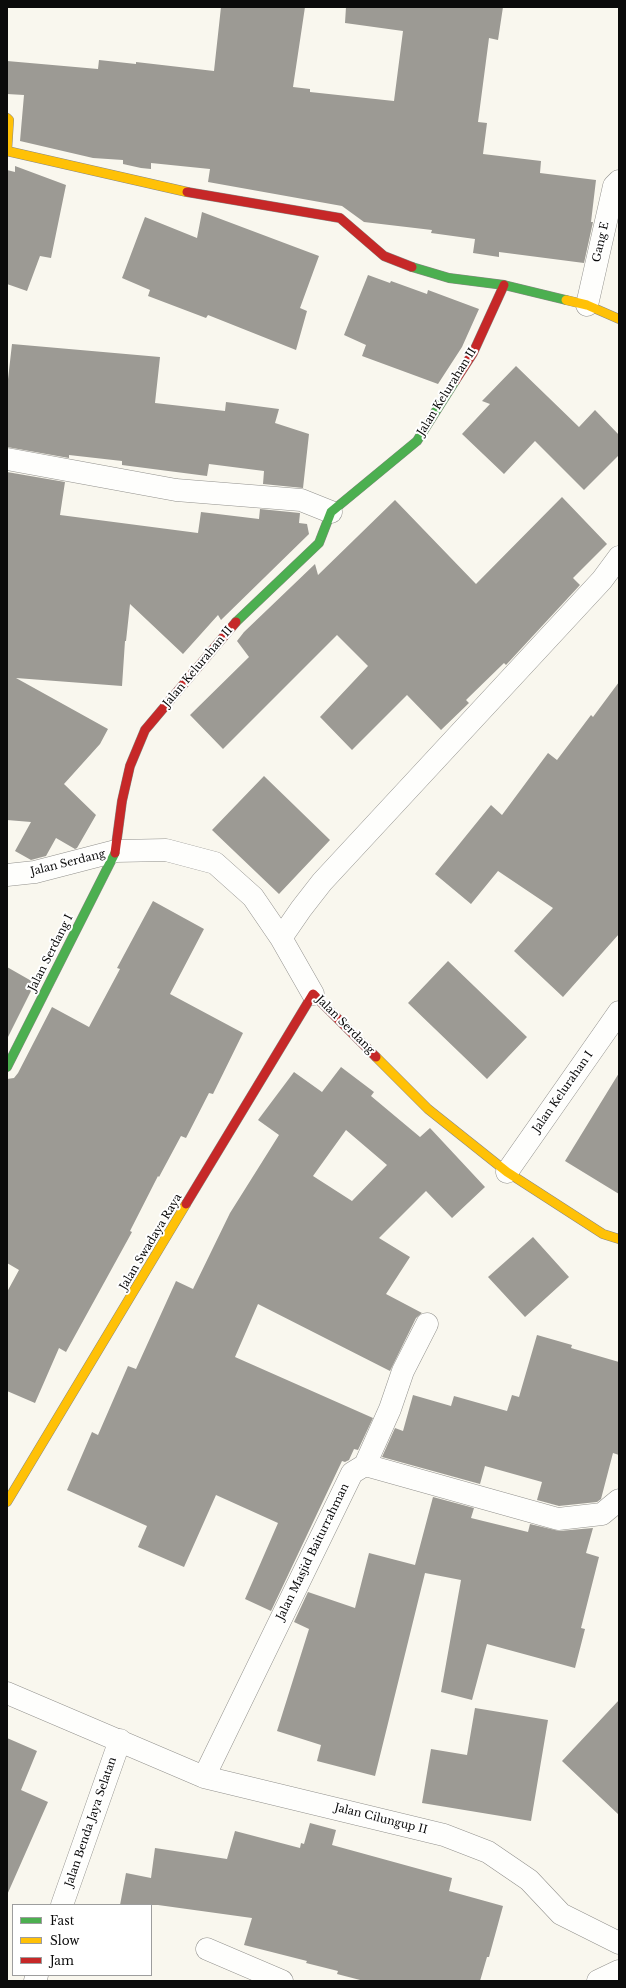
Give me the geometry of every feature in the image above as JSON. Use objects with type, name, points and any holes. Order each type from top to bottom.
[{"type":"street","points":[[7,118],[9,120],[7,151],[184,191],[340,218],[384,256],[404,265],[449,278],[504,285],[587,305],[619,319]]},
{"type":"street","name":"Gang E","points":[[587,305],[614,186],[619,181]]},
{"type":"street","name":"Jalan Kelurahan II","points":[[116,851],[122,801],[130,766],[145,730],[235,623],[319,542],[331,512],[417,441],[473,354],[504,285]]},
{"type":"street","points":[[7,459],[176,490],[302,500],[331,512]]},
{"type":"street","points":[[281,938],[322,882],[602,580],[619,557]]},
{"type":"street","name":"Jalan Serdang","points":[[7,875],[35,872],[116,851],[166,850],[216,863],[253,897],[281,938],[313,994],[428,1109],[507,1172],[603,1234],[619,1239]]},
{"type":"street","name":"Jalan Serdang I","points":[[7,1067],[116,851]]},
{"type":"street","name":"Jalan Swadaya Raya","points":[[7,1502],[106,1341],[313,994]]},
{"type":"street","name":"Jalan Kelurahan I","points":[[507,1172],[619,1012]]},
{"type":"street","points":[[427,1324],[403,1371],[390,1409],[365,1465],[558,1519],[602,1514],[619,1500]]},
{"type":"street","name":"Jalan Masjid Baiturrahman","points":[[204,1776],[352,1473],[365,1465]]},
{"type":"street","name":"Jalan Cilungup II","points":[[7,1693],[204,1776],[444,1835],[488,1852],[529,1880],[561,1914],[619,1943]]},
{"type":"street","name":"Jalan Benda Jaya Selatan","points":[[62,1904],[120,1740]]},
{"type":"street","points":[[207,1949],[282,1981]]},
{"type":"street","points":[[598,1981],[619,1971]]},
{"type":"building","points":[[221,7],[305,7],[293,87],[310,89],[310,92],[394,101],[403,31],[345,23],[346,7],[503,7],[498,40],[489,38],[478,122],[487,123],[483,154],[541,161],[540,173],[596,180],[591,222],[593,222],[584,263],[499,252],[499,257],[473,253],[475,239],[431,233],[432,230],[364,222],[342,206],[208,182],[210,169],[151,163],[151,169],[141,168],[123,164],[123,160],[93,158],[20,141],[24,95],[7,94],[7,61],[98,69],[99,60],[136,64],[136,62],[214,71]]},
{"type":"building","points":[[15,166],[66,185],[51,258],[40,256],[27,291],[7,284],[7,170],[15,172]]},
{"type":"building","points":[[202,212],[319,256],[300,308],[307,311],[296,350],[208,315],[206,318],[148,296],[150,290],[122,278],[145,217],[197,238]]},
{"type":"building","points":[[368,275],[390,283],[391,281],[427,294],[428,290],[479,309],[462,347],[438,384],[362,356],[366,345],[344,335]]},
{"type":"building","points":[[12,344],[160,357],[155,403],[225,411],[226,402],[279,409],[275,423],[309,434],[303,488],[263,484],[264,471],[209,464],[207,476],[122,465],[122,461],[69,455],[69,458],[7,447],[7,388]]},
{"type":"building","points":[[516,366],[579,427],[595,410],[619,435],[619,455],[584,490],[535,441],[504,474],[462,434],[490,404],[482,401]]},
{"type":"building","points":[[7,472],[65,482],[60,515],[198,533],[201,512],[259,519],[260,509],[300,513],[299,523],[307,524],[309,534],[221,620],[218,615],[183,654],[130,604],[125,641],[122,686],[16,678],[108,729],[100,744],[64,784],[96,815],[77,848],[75,849],[56,838],[46,856],[31,860],[15,851],[31,822],[7,820]]},
{"type":"building","points":[[562,497],[607,544],[573,578],[580,585],[506,665],[504,663],[466,700],[469,703],[441,730],[407,695],[352,750],[320,717],[368,666],[337,635],[223,749],[190,715],[249,657],[237,641],[244,632],[315,564],[318,575],[395,500],[476,584]]},
{"type":"building","points":[[619,682],[619,934],[563,997],[514,951],[553,908],[498,871],[471,904],[435,874],[491,805],[502,815],[548,753],[557,760],[591,715],[593,717]]},
{"type":"building","points":[[264,776],[330,840],[279,894],[212,830]]},
{"type":"building","points":[[153,901],[204,929],[170,994],[243,1033],[213,1094],[209,1093],[186,1138],[181,1136],[159,1177],[158,1176],[130,1231],[132,1232],[66,1352],[59,1348],[35,1403],[7,1391],[7,1292],[19,1270],[7,1263],[7,1079],[14,1078],[18,1073],[52,1007],[89,1027],[120,969],[117,968]]},
{"type":"building","points":[[448,961],[527,1037],[487,1079],[408,1003]]},
{"type":"building","points":[[7,967],[35,983],[7,1039]]},
{"type":"building","points":[[341,1067],[374,1092],[371,1096],[420,1137],[430,1128],[485,1187],[452,1218],[426,1191],[379,1238],[410,1257],[386,1294],[422,1313],[416,1318],[390,1371],[258,1304],[235,1357],[373,1418],[358,1450],[354,1449],[349,1460],[345,1462],[342,1461],[271,1611],[245,1599],[278,1523],[216,1495],[184,1567],[138,1547],[147,1526],[67,1490],[92,1432],[98,1435],[128,1366],[136,1369],[176,1281],[193,1289],[230,1213],[279,1135],[258,1120],[294,1072],[322,1092]],"holes":[[[346,1130],[387,1165],[352,1201],[313,1176]]]},
{"type":"building","points":[[619,1073],[619,1194],[565,1161]]},
{"type":"building","points":[[533,1237],[569,1277],[525,1317],[488,1277]]},
{"type":"building","points":[[537,1335],[572,1345],[571,1348],[619,1362],[619,1455],[613,1453],[601,1499],[597,1502],[559,1506],[537,1500],[542,1482],[485,1466],[480,1484],[382,1457],[395,1428],[403,1431],[413,1395],[451,1406],[454,1396],[507,1411],[512,1395],[519,1397]]},
{"type":"building","points":[[433,1497],[474,1508],[471,1518],[528,1532],[530,1524],[559,1531],[593,1528],[586,1553],[599,1557],[581,1628],[585,1629],[575,1668],[487,1644],[472,1700],[441,1692],[461,1580],[425,1573],[375,1776],[317,1761],[321,1745],[277,1731],[309,1629],[294,1622],[308,1592],[355,1608],[369,1553],[415,1565]]},
{"type":"building","points":[[619,1700],[619,1815],[562,1761]]},
{"type":"building","points":[[475,1708],[548,1720],[531,1821],[422,1803],[431,1749],[467,1755]]},
{"type":"building","points":[[7,1738],[37,1751],[21,1790],[48,1802],[7,1895]]},
{"type":"building","points":[[310,1823],[336,1830],[332,1845],[452,1878],[449,1891],[503,1906],[489,1957],[487,1957],[480,1981],[364,1981],[337,1974],[338,1971],[306,1963],[307,1961],[244,1945],[252,1918],[152,1904],[120,1904],[126,1873],[151,1878],[155,1848],[227,1859],[235,1831],[300,1848],[301,1843],[304,1844]]},
{"type":"traffic: fast","points":[[412,267],[449,278],[504,285],[566,300]]},
{"type":"traffic: fast","points":[[236,622],[319,543],[331,512],[417,441],[455,381]]},
{"type":"traffic: fast","points":[[7,1067],[115,853]]},
{"type":"traffic: slow","points":[[7,118],[9,120],[7,151],[187,192]]},
{"type":"traffic: slow","points":[[566,300],[587,305],[619,319]]},
{"type":"traffic: slow","points":[[376,1057],[428,1109],[507,1172],[603,1234],[619,1239]]},
{"type":"traffic: slow","points":[[7,1502],[186,1204]]},
{"type":"traffic: jam","points":[[187,192],[340,218],[384,256],[412,267]]},
{"type":"traffic: jam","points":[[455,381],[473,353],[504,285]]},
{"type":"traffic: jam","points":[[115,853],[122,801],[130,766],[145,730],[236,622]]},
{"type":"traffic: jam","points":[[186,1204],[313,994],[376,1057]]}]
